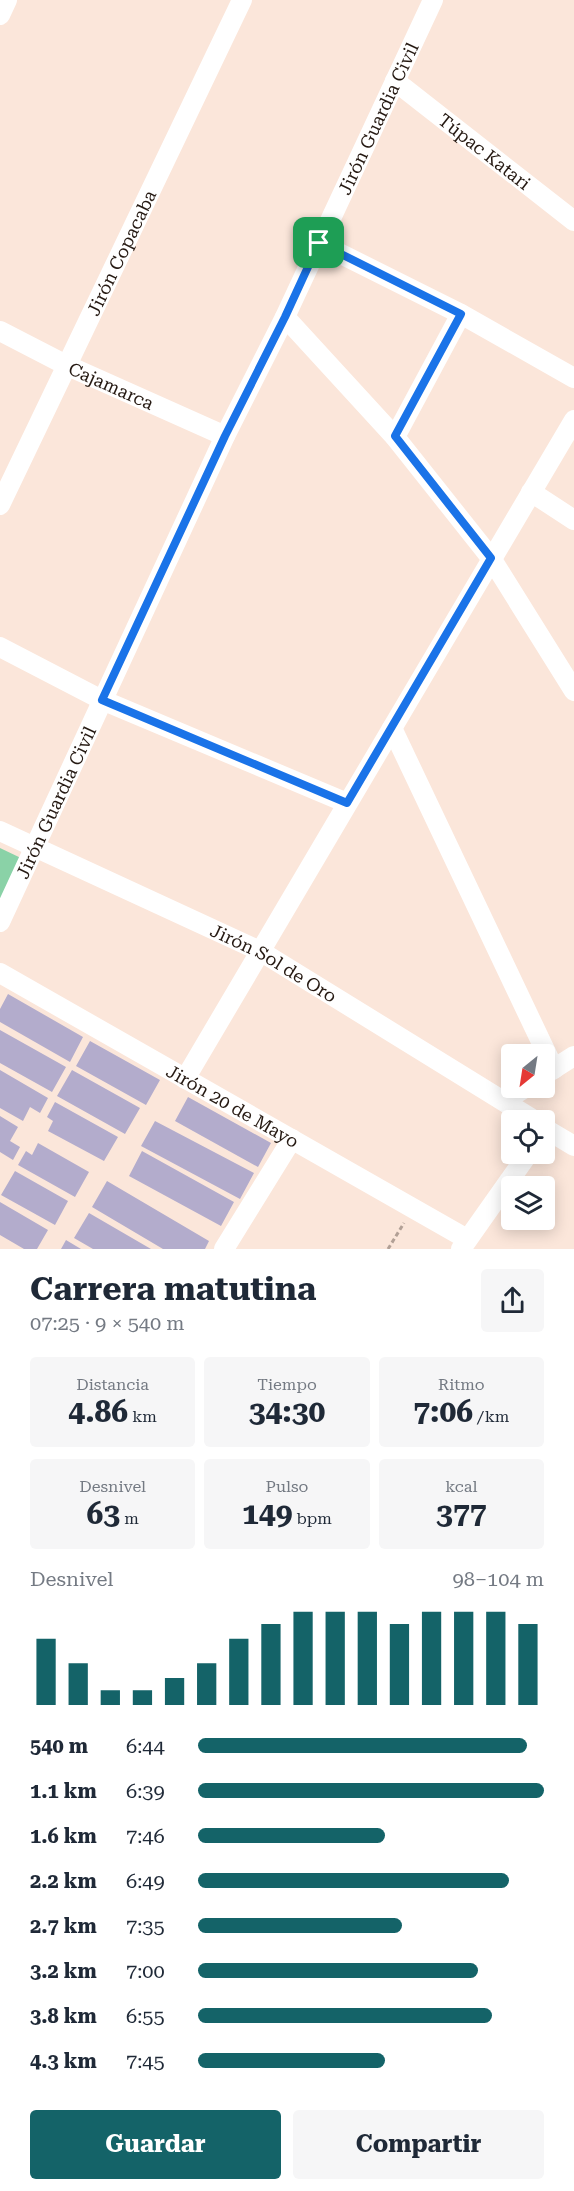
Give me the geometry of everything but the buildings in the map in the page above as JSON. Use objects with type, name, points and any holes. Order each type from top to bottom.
[{"type":"street","points":[[0,15],[7,0]]},
{"type":"street","name":"Jirón Copacaba","points":[[0,505],[242,0]]},
{"type":"street","name":"Jirón Guardia Civil","points":[[0,922],[225,436],[285,317],[434,0]]},
{"type":"street","name":"Túpac Katari","points":[[395,81],[574,221]]},
{"type":"street","points":[[319,243],[461,314],[574,378]]},
{"type":"street","points":[[395,436],[461,314]]},
{"type":"street","points":[[285,317],[395,436],[491,558],[574,691]]},
{"type":"street","name":"Cajamarca","points":[[0,331],[66,365],[225,436]]},
{"type":"street","points":[[185,1079],[574,420]]},
{"type":"street","points":[[531,492],[574,520]]},
{"type":"street","points":[[0,647],[102,700],[347,803]]},
{"type":"street","points":[[392,728],[536,1044]]},
{"type":"street","name":"Jirón Sol de Oro","points":[[0,831],[261,951],[517,1110]]},
{"type":"street","name":"Jirón 20 de Mayo","points":[[0,974],[413,1209],[464,1244]]},
{"type":"street","points":[[555,1068],[574,1056]]},
{"type":"street","points":[[504,1101],[509,1098]]},
{"type":"street","name":"Jirón Sol de Oro","points":[[555,1135],[574,1146]]},
{"type":"street","points":[[224,1249],[292,1140]]},
{"type":"street","points":[[464,1244],[521,1164]]},
{"type":"path","points":[[387,1249],[413,1209]]},
{"type":"green space","points":[[0,848],[23,859],[0,906]]},
{"type":"route","points":[[319,243],[461,314],[395,436],[491,558],[347,803],[102,700],[225,436],[285,317],[319,243]]}]
